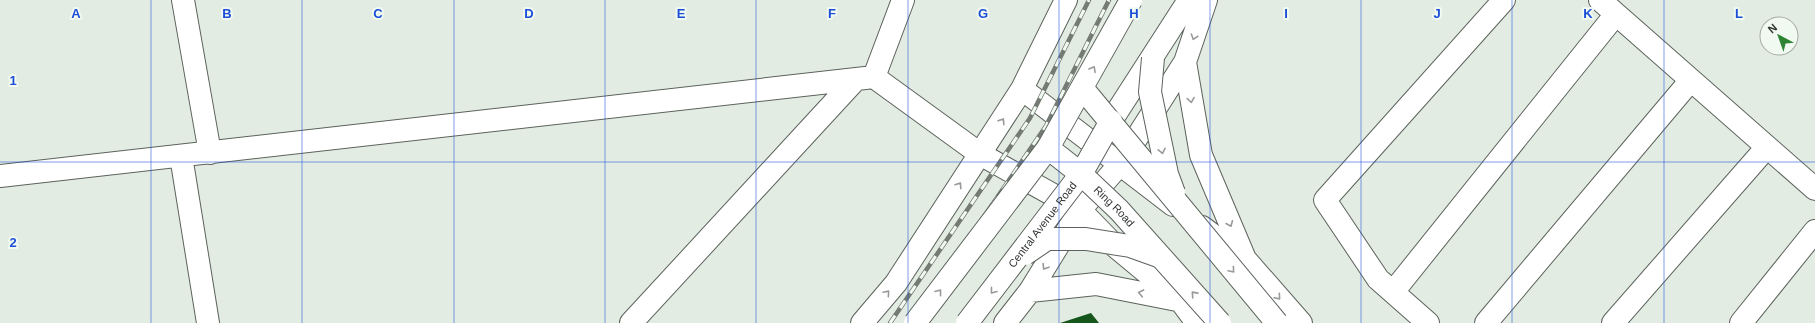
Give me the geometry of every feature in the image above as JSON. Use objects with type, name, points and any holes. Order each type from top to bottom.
[{"type":"main road","points":[[183,0],[210,152]]},
{"type":"main road","points":[[632,323],[865,78],[903,0]]},
{"type":"main road","points":[[862,323],[896,283],[1022,89],[1066,0]]},
{"type":"main road","points":[[915,323],[1048,148],[1131,0]]},
{"type":"main road","points":[[1111,121],[1189,0]]},
{"type":"main road","points":[[1206,0],[1185,62],[1201,155],[1245,258]]},
{"type":"main road","points":[[1428,323],[1378,279],[1325,200],[1504,0]]},
{"type":"main road","points":[[1600,0],[1815,189]]},
{"type":"main road","points":[[1393,292],[1616,14]]},
{"type":"main road","points":[[1153,58],[1150,92],[1167,174],[1179,206]]},
{"type":"main road","name":"Central Avenue Road","points":[[1005,323],[1030,291],[1080,210],[1120,164],[1185,62]]},
{"type":"main road","points":[[0,176],[865,78],[980,154],[1080,210],[1116,247],[1180,300],[1197,323]]},
{"type":"main road","points":[[1486,323],[1692,80]]},
{"type":"main road","points":[[1022,89],[1245,258],[1302,323]]},
{"type":"main road","points":[[1082,89],[1111,121],[1179,206],[1277,323]]},
{"type":"main road","name":"Central Avenue Road","points":[[967,323],[1081,174],[1111,121]]},
{"type":"main road","points":[[1613,323],[1768,147]]},
{"type":"main road","name":"Ring Road","points":[[1048,148],[1081,174],[1119,210],[1220,323]]},
{"type":"main road","points":[[181,156],[208,323]]},
{"type":"main road","points":[[1740,323],[1815,231]]},
{"type":"main road","points":[[1011,264],[1047,239],[1086,239],[1130,246],[1161,257]]},
{"type":"main road","points":[[1030,291],[1096,284],[1180,300]]},
{"type":"building","points":[[1091,313],[1099,323],[1060,323]]},
{"type":"railway","points":[[890,323],[1030,118],[1089,0]]},
{"type":"railway","points":[[911,323],[1046,126],[1109,0]]}]
